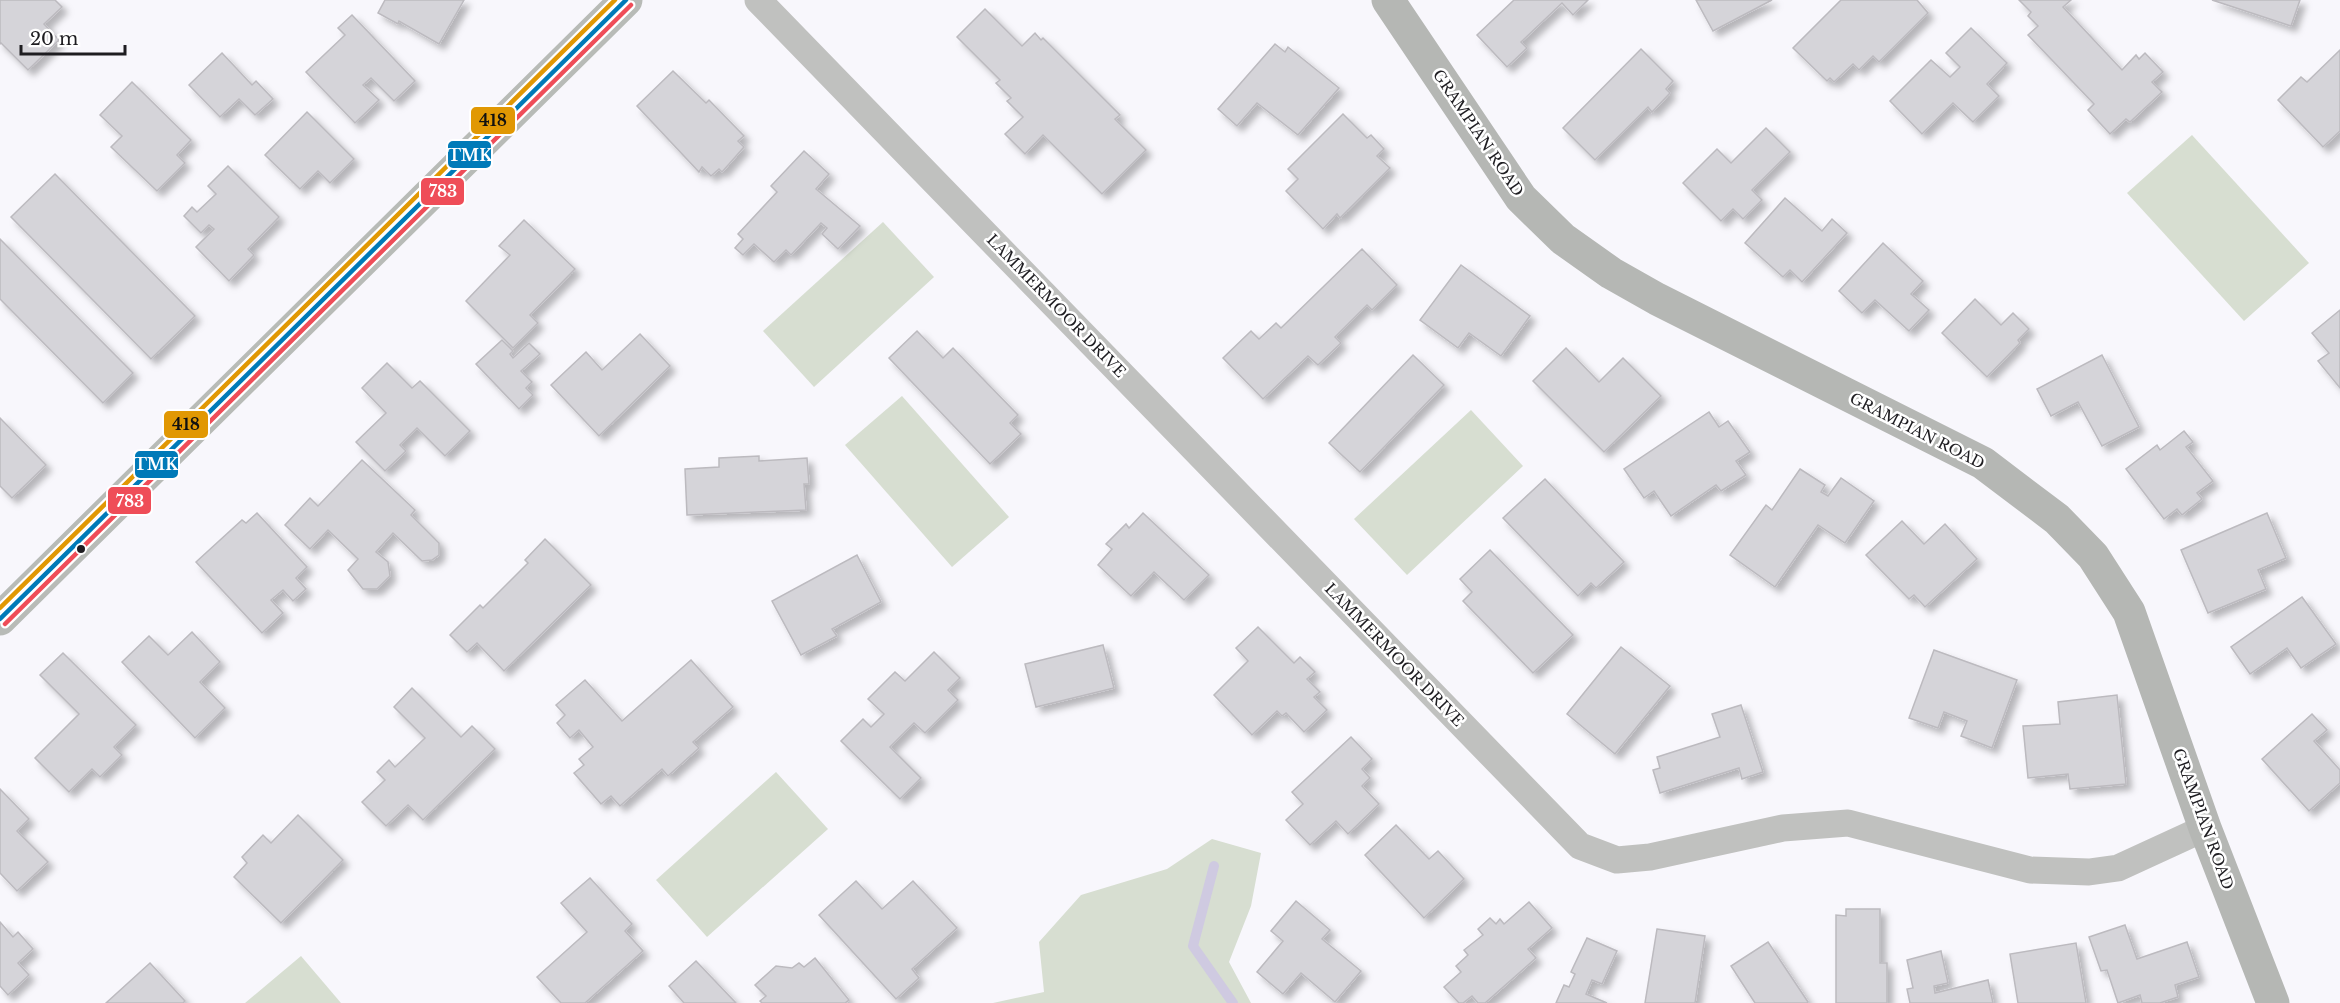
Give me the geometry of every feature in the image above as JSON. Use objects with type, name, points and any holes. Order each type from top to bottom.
[{"type":"main road","points":[[0,619],[626,0]]},
{"type":"street","name":"LAMMERMOOR DRIVE","points":[[758,0],[1580,846],[1617,860],[1650,857],[1783,828],[1848,823],[2030,870],[2089,872],[2118,868],[2205,828]]},
{"type":"street","name":"GRAMPIAN ROAD","points":[[1388,0],[1521,198],[1563,239],[1611,273],[1657,299],[1983,463],[2057,519],[2093,556],[2129,612],[2205,828],[2273,1003]]},
{"type":"shaded area","points":[[2192,135],[2309,263],[2244,321],[2127,193]]},
{"type":"shaded area","points":[[883,222],[934,277],[814,387],[763,331]]},
{"type":"shaded area","points":[[902,396],[1009,517],[952,567],[845,445]]},
{"type":"shaded area","points":[[1471,410],[1523,466],[1407,575],[1354,519]]},
{"type":"shaded area","points":[[776,772],[828,829],[707,937],[656,880]]},
{"type":"shaded area","points":[[1212,839],[1261,853],[1251,906],[1229,962],[1251,1003],[993,1003],[1044,992],[1039,942],[1081,895],[1167,869]]},
{"type":"shaded area","points":[[301,956],[341,1003],[245,1003]]},
{"type":"building","points":[[0,0],[55,0],[62,7],[44,24],[59,40],[28,70],[0,44]]},
{"type":"building","points":[[385,0],[464,0],[439,44],[399,21],[398,24],[378,13]]},
{"type":"building","points":[[1514,0],[1588,0],[1573,15],[1562,3],[1521,42],[1527,48],[1507,67],[1477,35]]},
{"type":"building","points":[[1696,0],[1772,0],[1713,31]]},
{"type":"building","points":[[1841,0],[1917,0],[1928,13],[1879,62],[1873,56],[1859,70],[1853,64],[1834,82],[1830,78],[1827,81],[1793,48]]},
{"type":"building","points":[[2019,0],[2071,0],[2063,7],[2122,70],[2136,55],[2139,59],[2145,53],[2163,72],[2152,82],[2162,92],[2130,122],[2126,119],[2110,134],[2088,110],[2094,104],[2028,35],[2038,26],[2028,16],[2031,12]]},
{"type":"building","points":[[2212,0],[2300,0],[2291,26]]},
{"type":"building","points":[[985,9],[1022,46],[1035,33],[1041,40],[1043,38],[1120,115],[1115,119],[1146,150],[1102,194],[1043,135],[1025,154],[1005,134],[1023,117],[1007,101],[1011,98],[996,83],[1000,80],[957,37]]},
{"type":"building","points":[[352,15],[415,81],[394,101],[371,78],[363,85],[379,100],[355,123],[306,72],[345,35],[338,28]]},
{"type":"building","points":[[1971,28],[2007,63],[1987,84],[1999,96],[1973,122],[1953,103],[1922,134],[1890,101],[1931,60],[1950,77],[1960,67],[1946,53]]},
{"type":"building","points":[[1275,44],[1285,52],[1288,47],[1339,88],[1298,135],[1257,103],[1237,126],[1218,109]]},
{"type":"building","points":[[1641,49],[1673,81],[1666,89],[1670,93],[1652,112],[1648,107],[1595,160],[1563,128]]},
{"type":"building","points":[[2340,50],[2340,131],[2323,147],[2278,100],[2301,77],[2307,82]]},
{"type":"building","points":[[222,53],[252,85],[256,81],[273,99],[255,115],[239,99],[220,117],[189,85]]},
{"type":"building","points":[[673,71],[706,103],[709,100],[744,136],[738,141],[744,147],[722,172],[719,169],[711,176],[702,167],[699,172],[637,106]]},
{"type":"building","points":[[132,82],[191,140],[177,155],[185,163],[157,191],[111,147],[122,136],[100,115]]},
{"type":"building","points":[[307,112],[354,159],[330,183],[318,171],[300,189],[265,155]]},
{"type":"building","points":[[1343,114],[1367,138],[1371,135],[1384,149],[1377,156],[1390,168],[1340,218],[1337,214],[1323,229],[1286,191],[1298,179],[1288,169]]},
{"type":"building","points":[[1766,128],[1790,152],[1752,190],[1762,200],[1743,219],[1733,209],[1721,221],[1683,183],[1717,149],[1731,163]]},
{"type":"building","points":[[804,151],[829,174],[816,189],[860,226],[838,249],[822,234],[827,228],[821,223],[791,255],[786,250],[774,262],[754,244],[743,255],[735,248],[743,239],[738,234],[777,192],[771,186]]},
{"type":"building","points":[[228,166],[279,217],[248,249],[254,255],[229,281],[196,247],[214,229],[209,225],[201,233],[184,216],[192,207],[197,212],[216,194],[208,186]]},
{"type":"building","points":[[55,174],[195,316],[151,359],[11,217]]},
{"type":"building","points":[[1785,198],[1822,231],[1832,219],[1847,233],[1802,282],[1790,270],[1783,277],[1745,243]]},
{"type":"building","points":[[524,220],[575,269],[530,315],[538,323],[513,348],[466,301],[510,255],[499,246]]},
{"type":"building","points":[[0,239],[133,373],[103,403],[0,299]]},
{"type":"building","points":[[1883,243],[1923,281],[1911,294],[1929,310],[1909,331],[1875,300],[1862,313],[1839,291]]},
{"type":"building","points":[[1362,249],[1397,285],[1372,310],[1367,305],[1335,337],[1341,343],[1318,365],[1308,356],[1263,399],[1223,358],[1251,331],[1259,339],[1276,323],[1281,328]]},
{"type":"building","points":[[1461,265],[1530,316],[1501,356],[1469,333],[1458,348],[1420,320]]},
{"type":"building","points":[[1975,299],[2001,325],[2013,313],[2029,329],[2018,340],[2020,343],[1987,377],[1942,333]]},
{"type":"building","points":[[2340,310],[2340,388],[2318,361],[2329,353],[2312,333]]},
{"type":"building","points":[[917,331],[943,358],[953,348],[1018,415],[1010,423],[1021,434],[990,464],[889,358]]},
{"type":"building","points":[[640,334],[670,366],[599,436],[551,385],[586,352],[602,370]]},
{"type":"building","points":[[502,340],[513,351],[510,354],[513,358],[529,343],[540,354],[521,371],[532,382],[526,388],[533,395],[519,409],[476,364]]},
{"type":"building","points":[[1566,348],[1599,382],[1623,358],[1661,396],[1604,452],[1533,381]]},
{"type":"building","points":[[1413,355],[1444,385],[1360,472],[1329,443]]},
{"type":"building","points":[[2102,355],[2139,427],[2102,446],[2078,402],[2051,416],[2037,389]]},
{"type":"building","points":[[387,363],[412,388],[420,381],[470,431],[445,456],[417,428],[400,445],[406,451],[385,471],[356,442],[386,413],[362,388]]},
{"type":"building","points":[[1709,412],[1719,427],[1728,421],[1750,452],[1736,461],[1746,475],[1721,491],[1716,485],[1671,516],[1654,491],[1644,498],[1624,469]]},
{"type":"building","points":[[0,418],[46,465],[12,498],[0,486]]},
{"type":"building","points":[[2184,431],[2193,442],[2186,447],[2213,481],[2197,493],[2202,499],[2182,515],[2177,509],[2164,519],[2126,469],[2157,445],[2160,450]]},
{"type":"building","points":[[759,456],[759,461],[807,458],[809,484],[804,484],[806,510],[687,515],[685,469],[719,467],[719,458]]},
{"type":"building","points":[[362,460],[415,510],[411,515],[439,543],[439,555],[432,560],[422,561],[393,533],[376,552],[388,562],[390,576],[377,589],[363,589],[348,570],[358,559],[328,530],[310,549],[285,525],[310,498],[318,506]]},
{"type":"building","points":[[1800,469],[1825,485],[1821,492],[1828,496],[1841,478],[1874,501],[1845,543],[1818,525],[1775,587],[1730,555],[1766,505],[1772,510]]},
{"type":"building","points":[[1545,479],[1624,562],[1596,588],[1591,583],[1578,596],[1503,518]]},
{"type":"building","points":[[257,513],[307,567],[296,578],[306,589],[293,601],[283,590],[271,600],[283,613],[262,633],[196,562],[242,520],[246,523]]},
{"type":"building","points":[[1143,513],[1209,575],[1184,600],[1154,572],[1131,596],[1098,565],[1112,549],[1106,544],[1126,524],[1129,528]]},
{"type":"building","points":[[2267,513],[2286,558],[2258,570],[2266,589],[2208,613],[2181,550]]},
{"type":"building","points":[[1902,521],[1924,544],[1945,524],[1977,559],[1925,607],[1914,595],[1909,599],[1866,555]]},
{"type":"building","points":[[545,539],[591,585],[504,671],[477,643],[467,652],[450,635],[480,605],[483,608],[528,563],[525,560]]},
{"type":"building","points":[[1490,550],[1573,635],[1533,673],[1463,601],[1472,592],[1460,579]]},
{"type":"building","points":[[857,555],[881,602],[832,629],[837,636],[801,655],[772,601]]},
{"type":"building","points":[[2302,597],[2336,644],[2301,668],[2287,648],[2250,674],[2231,647]]},
{"type":"building","points":[[1258,627],[1294,663],[1300,657],[1315,672],[1307,679],[1320,692],[1314,697],[1327,710],[1304,732],[1286,713],[1282,716],[1277,711],[1252,735],[1214,695],[1248,661],[1236,648]]},
{"type":"building","points":[[192,632],[220,662],[200,682],[225,708],[195,738],[122,662],[149,636],[168,655]]},
{"type":"building","points":[[1103,645],[1114,688],[1036,707],[1025,664]]},
{"type":"building","points":[[1621,647],[1670,686],[1615,754],[1567,714]]},
{"type":"building","points":[[1934,650],[2017,680],[1992,748],[1961,736],[1967,721],[1944,712],[1938,728],[1909,718]]},
{"type":"building","points":[[934,652],[960,678],[948,690],[958,700],[925,733],[914,723],[890,747],[921,778],[900,799],[841,741],[863,719],[871,727],[884,714],[868,699],[895,672],[905,681]]},
{"type":"building","points":[[63,653],[136,725],[114,747],[122,755],[100,777],[92,769],[69,792],[35,758],[79,714],[40,675]]},
{"type":"building","points":[[691,660],[733,707],[693,742],[699,748],[668,776],[662,769],[620,806],[611,796],[601,804],[574,773],[584,765],[579,759],[593,747],[579,730],[570,738],[557,723],[565,715],[556,705],[585,680],[622,721]]},
{"type":"building","points":[[412,688],[461,737],[472,726],[495,749],[423,820],[408,805],[386,826],[362,802],[385,780],[377,772],[389,760],[395,767],[425,738],[394,707]]},
{"type":"building","points":[[2117,695],[2126,784],[2070,789],[2068,774],[2028,778],[2023,726],[2060,724],[2058,702]]},
{"type":"building","points":[[1741,705],[1763,772],[1742,779],[1739,768],[1660,793],[1653,770],[1660,768],[1657,757],[1720,737],[1712,714]]},
{"type":"building","points":[[2312,714],[2327,730],[2314,741],[2340,770],[2340,783],[2309,811],[2262,759]]},
{"type":"building","points":[[1351,737],[1372,759],[1362,769],[1370,778],[1362,786],[1379,804],[1348,834],[1336,821],[1310,845],[1286,820],[1303,804],[1292,792]]},
{"type":"building","points":[[0,789],[29,819],[17,831],[48,862],[17,891],[0,873]]},
{"type":"building","points":[[298,815],[343,860],[281,923],[234,877],[247,863],[242,857],[263,835],[271,843]]},
{"type":"building","points":[[1396,825],[1429,859],[1438,851],[1464,879],[1424,918],[1365,855]]},
{"type":"building","points":[[590,878],[632,924],[625,931],[643,951],[585,1003],[561,1003],[537,977],[587,932],[561,903]]},
{"type":"building","points":[[856,881],[882,909],[913,881],[957,928],[912,969],[919,978],[896,999],[819,915]]},
{"type":"building","points":[[1296,901],[1330,930],[1322,939],[1361,971],[1335,1002],[1301,973],[1283,994],[1257,972],[1283,941],[1271,931]]},
{"type":"building","points":[[1529,902],[1552,928],[1528,949],[1536,958],[1485,1003],[1478,1003],[1472,996],[1463,1003],[1459,1003],[1444,987],[1461,972],[1456,966],[1468,955],[1464,950],[1483,935],[1478,929],[1490,918],[1496,924],[1500,919],[1504,924]]},
{"type":"building","points":[[1846,909],[1880,909],[1880,963],[1887,963],[1887,1003],[1836,1003],[1836,915],[1846,916]]},
{"type":"building","points":[[0,922],[13,937],[18,932],[33,949],[18,963],[29,975],[8,995],[0,986]]},
{"type":"building","points":[[2125,925],[2137,959],[2187,942],[2199,977],[2175,985],[2178,997],[2160,1003],[2142,1003],[2140,995],[2118,1003],[2107,970],[2101,971],[2089,937]]},
{"type":"building","points":[[1657,929],[1705,936],[1695,1003],[1645,1003]]},
{"type":"building","points":[[1587,938],[1617,951],[1602,984],[1592,980],[1586,994],[1607,1003],[1556,1003],[1564,985],[1569,987],[1575,974],[1571,972]]},
{"type":"building","points":[[1768,942],[1807,1003],[1755,1003],[1731,966]]},
{"type":"building","points":[[2076,943],[2086,1003],[2018,1003],[2010,954]]},
{"type":"building","points":[[1941,951],[1948,983],[1934,986],[1935,993],[1988,980],[1993,1003],[1910,1003],[1907,989],[1913,988],[1907,960]]},
{"type":"building","points":[[815,958],[849,1000],[845,1003],[762,1003],[760,1001],[766,996],[755,985],[776,966],[792,968],[799,963],[804,967]]},
{"type":"building","points":[[696,961],[736,1003],[684,1003],[669,986]]},
{"type":"building","points":[[150,963],[185,1001],[183,1003],[106,1003]]},
{"type":"waterway","points":[[1214,866],[1193,946],[1233,1003]]},
{"type":"transit line","name":"418","points":[[0,608],[615,0]]},
{"type":"transit line","name":"TMK","points":[[0,619],[626,0]]},
{"type":"transit line","name":"783","points":[[5,624],[631,5]]}]
